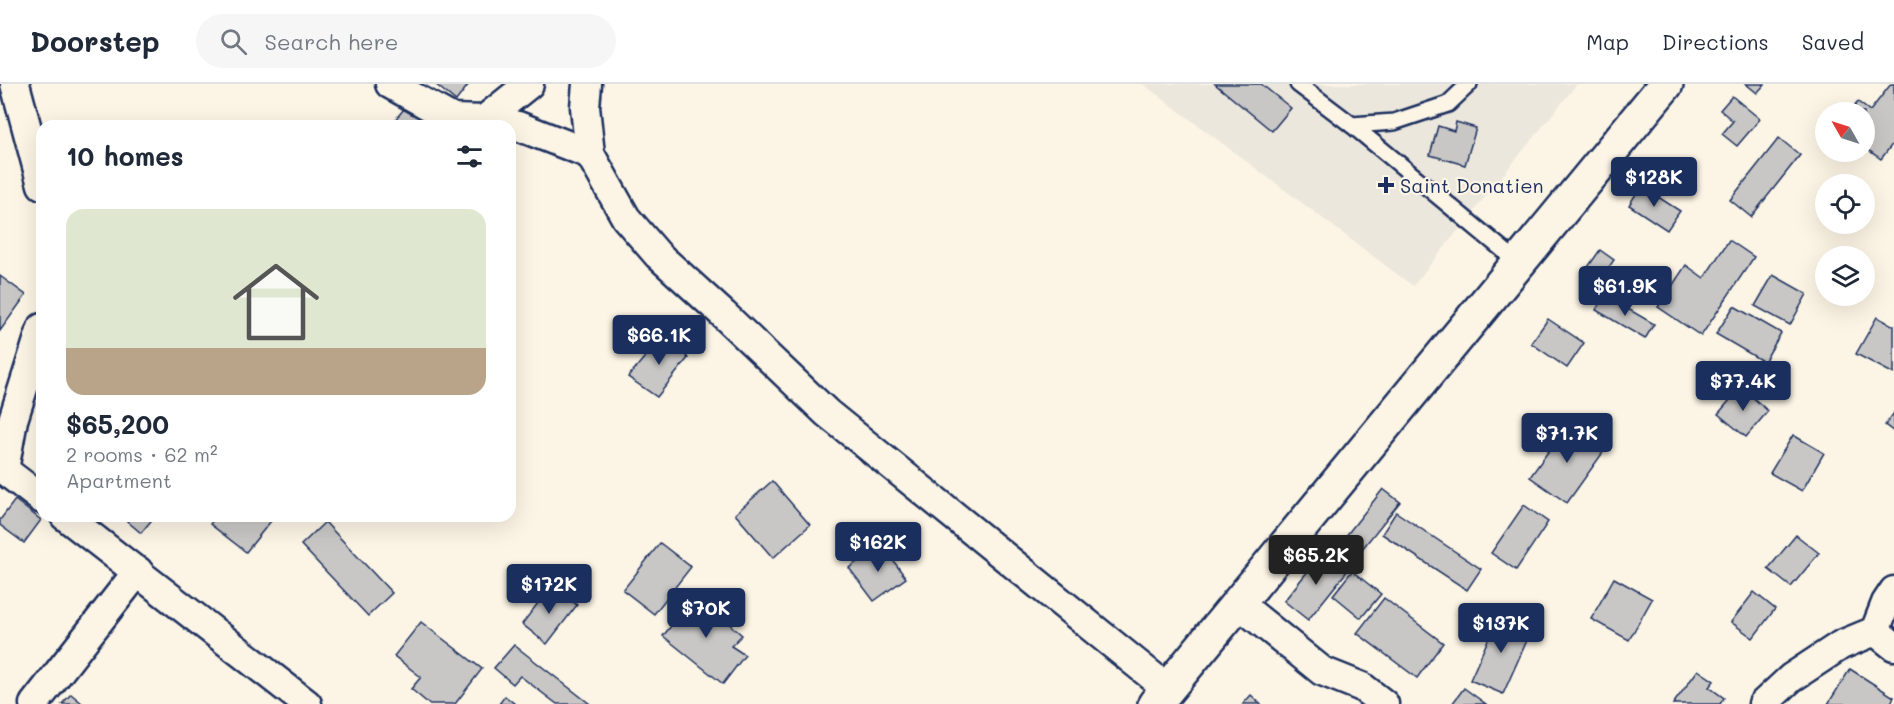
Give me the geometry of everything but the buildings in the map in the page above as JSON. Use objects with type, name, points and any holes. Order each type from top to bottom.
[{"type":"main road","points":[[1161,696],[1666,84]]},
{"type":"street","points":[[15,84],[36,163]]},
{"type":"street","points":[[390,84],[453,119],[484,120],[529,84]]},
{"type":"street","points":[[587,84],[585,107],[590,154],[626,218],[658,255],[827,413],[1161,696]]},
{"type":"street","points":[[516,126],[590,154]]},
{"type":"street","points":[[36,346],[13,420],[2,468],[36,494]]},
{"type":"street","points":[[73,522],[308,704]]},
{"type":"street","points":[[34,704],[138,571]]},
{"type":"street","points":[[1763,704],[1791,678],[1841,645],[1884,639],[1886,603],[1894,591]]},
{"type":"street","points":[[1238,603],[1322,670],[1362,687],[1384,704]]},
{"type":"lane","points":[[1352,125],[1394,122],[1437,108],[1448,104],[1469,84]]},
{"type":"lane","points":[[1307,87],[1519,263]]},
{"type":"shaded area","name":"Saint Donatien","points":[[1143,84],[1577,84],[1413,286]]},
{"type":"place","name":"Saint Donatien","points":[[1386,185]]}]
